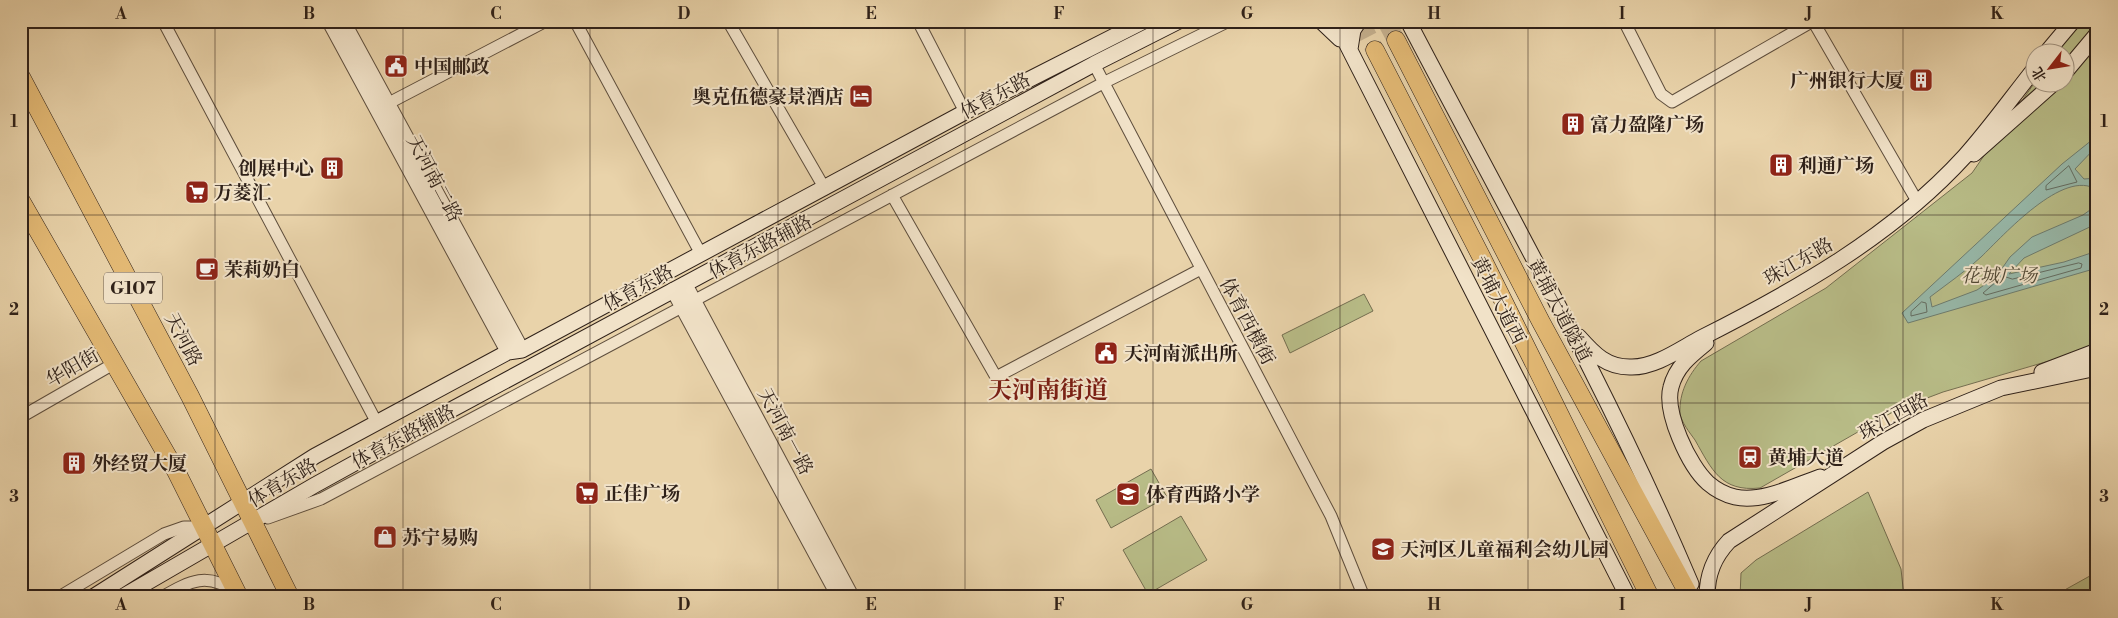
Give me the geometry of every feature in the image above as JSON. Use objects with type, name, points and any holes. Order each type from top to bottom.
[{"type":"main road","name":"体育东路","points":[[93,597],[204,527],[241,501],[315,456],[825,189],[965,112],[1144,21]]},
{"type":"main road","name":"体育东路","points":[[122,597],[213,546],[315,485],[679,287],[1094,64],[1178,21]]},
{"type":"main road","points":[[1321,21],[1350,49]]},
{"type":"main road","name":"黄埔大道西","points":[[1335,21],[1628,597]]},
{"type":"main road","points":[[1350,49],[1353,30],[1359,21]]},
{"type":"main road","points":[[2055,42],[2073,21]]},
{"type":"main road","points":[[1409,22],[1552,294],[1668,532],[1696,597]]},
{"type":"main road","points":[[2076,59],[2097,34]]},
{"type":"main road","name":"黄埔大道隧道","points":[[1396,40],[1541,322],[1690,597]]},
{"type":"main road","points":[[1375,50],[1492,279],[1650,597]]},
{"type":"main road","name":"天河路","points":[[21,76],[190,396],[290,597]]},
{"type":"main road","name":"珠江东路","points":[[1552,294],[1578,336],[1591,351],[1610,365],[1622,367],[1645,366],[1733,322],[1858,249],[1917,201],[1964,156],[2026,79]]},
{"type":"main road","points":[[1917,201],[1993,139],[2044,92]]},
{"type":"main road","name":"G107","points":[[21,201],[176,471],[238,595]]},
{"type":"main road","points":[[1733,322],[1683,362],[1670,388],[1669,402],[1677,431],[1701,476],[1723,493],[1747,498],[1764,496],[1840,470]]},
{"type":"main road","points":[[2001,388],[2097,351]]},
{"type":"main road","name":"珠江西路","points":[[1707,597],[1708,577],[1713,564],[1719,552],[1729,541],[1883,442],[1923,420],[2001,388],[2097,368]]},
{"type":"street","points":[[163,21],[377,423]]},
{"type":"street","name":"天河南二路","points":[[329,21],[515,351]]},
{"type":"street","name":"天河南二路","points":[[343,21],[388,104],[515,351]]},
{"type":"street","points":[[388,104],[546,21]]},
{"type":"street","points":[[575,21],[701,254]]},
{"type":"street","points":[[728,21],[825,189]]},
{"type":"street","points":[[918,21],[965,112]]},
{"type":"street","name":"体育东路辅路","points":[[252,523],[320,499],[1105,82],[1229,21]]},
{"type":"street","points":[[1624,21],[1661,94],[1672,102],[1813,21],[1917,201]]},
{"type":"street","name":"体育西横街","points":[[1094,64],[1331,516],[1364,597]]},
{"type":"street","points":[[892,195],[996,377],[1202,269]]},
{"type":"street","points":[[679,287],[839,597]]},
{"type":"street","name":"天河南一路","points":[[689,304],[852,597]]},
{"type":"street","name":"华阳街","points":[[21,417],[115,364]]},
{"type":"street","points":[[58,597],[164,534],[184,527],[204,527]]},
{"type":"street","points":[[162,597],[191,582],[210,580],[224,585],[238,595]]},
{"type":"green space","name":"花城广场","points":[[2082,21],[2097,21],[2097,350],[2066,356],[1943,392],[1898,409],[1760,488],[1736,486],[1719,477],[1686,427],[1680,413],[1683,392],[1688,379],[1696,367],[1701,361],[1826,288],[1972,173],[2028,92],[2076,92],[2076,42],[2065,42]]},
{"type":"green space","points":[[1364,294],[1373,311],[1290,353],[1282,335]]},
{"type":"green space","points":[[1151,469],[1167,497],[1111,528],[1096,500]]},
{"type":"green space","points":[[1868,492],[1901,569],[1904,597],[1740,597],[1741,573],[1756,560]]},
{"type":"green space","points":[[1181,516],[1207,560],[1148,594],[1123,550]]},
{"type":"green space","points":[[2097,572],[2097,597],[2052,597]]},
{"type":"water","points":[[2097,136],[2097,146],[2075,169],[2084,179],[2097,178],[2097,190],[2083,185],[2068,188],[2035,207],[1975,262],[1930,297],[1932,307],[1977,290],[1996,277],[2010,257],[2032,237],[2083,215],[2097,205],[2097,223],[2024,258],[2009,274],[2064,262],[2097,251],[2097,268],[1908,323],[1902,313],[2062,164]]},
{"type":"tunnel","points":[[1360,21],[1375,50]]},
{"type":"tunnel","points":[[1386,21],[1396,40]]},
{"type":"place","name":"中国邮政","points":[[396,66]]},
{"type":"place","name":"广州银行大厦","points":[[1921,80]]},
{"type":"place","name":"奥克伍德豪景酒店","points":[[861,96]]},
{"type":"place","name":"富力盈隆广场","points":[[1573,124]]},
{"type":"place","name":"利通广场","points":[[1781,165]]},
{"type":"place","name":"创展中心","points":[[332,168]]},
{"type":"place","name":"万菱汇","points":[[197,192]]},
{"type":"place","name":"茉莉奶白","points":[[207,269]]},
{"type":"place","name":"天河南派出所","points":[[1106,353]]},
{"type":"place","name":"黄埔大道","points":[[1750,457]]},
{"type":"place","name":"外经贸大厦","points":[[74,463]]},
{"type":"place","name":"正佳广场","points":[[587,493]]},
{"type":"place","name":"体育西路小学","points":[[1128,494]]},
{"type":"place","name":"苏宁易购","points":[[385,537]]},
{"type":"place","name":"天河区儿童福利会幼儿园","points":[[1383,549]]},
{"type":"district","name":"天河南街道","points":[[1048,390]]}]
